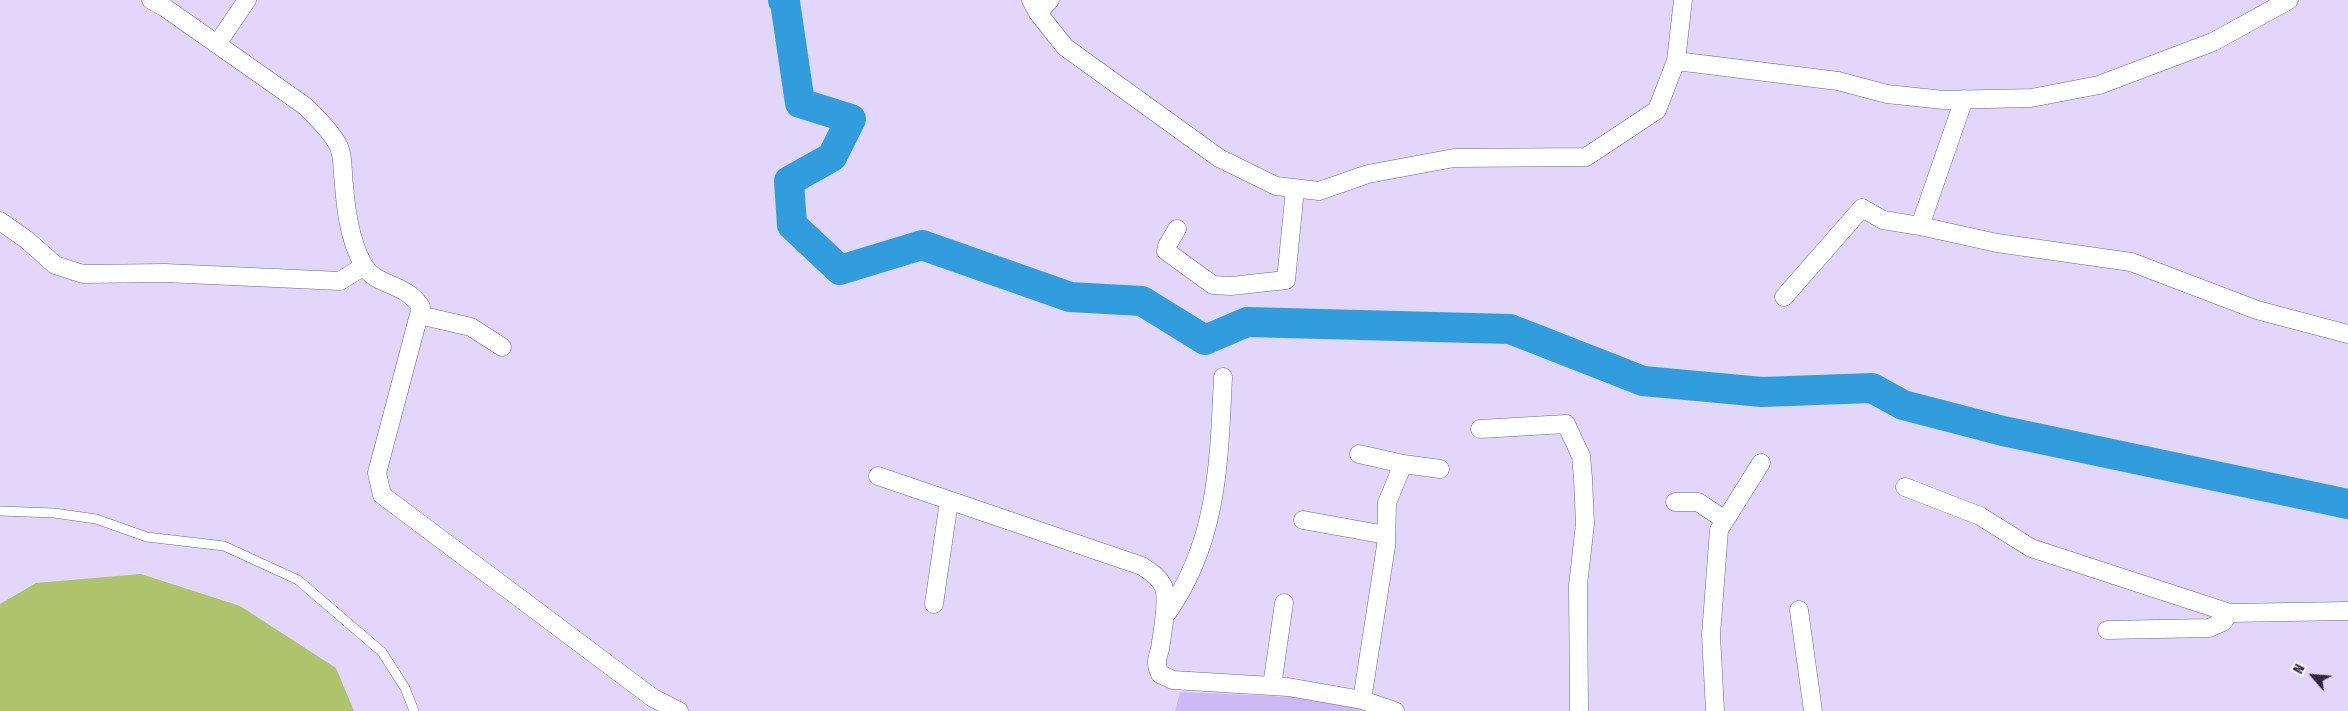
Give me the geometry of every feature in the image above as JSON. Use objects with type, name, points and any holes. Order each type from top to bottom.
[{"type":"street","points":[[151,0],[305,106],[338,144],[353,240],[364,266],[372,275],[415,297],[421,307],[377,473],[382,495],[653,698],[678,711]]},
{"type":"street","points":[[217,44],[247,0]]},
{"type":"street","points":[[1050,0],[1034,6],[1065,47],[1219,158],[1276,186],[1319,191],[1368,174],[1454,158],[1586,157],[1657,110],[1676,61],[1682,0]]},
{"type":"street","points":[[1676,61],[1838,81],[1887,94],[1944,100],[2030,98],[2099,85],[2213,42],[2289,0]]},
{"type":"street","points":[[1920,226],[1964,99]]},
{"type":"street","points":[[1177,229],[1166,251],[1213,285],[1231,286],[1286,280],[1295,188]]},
{"type":"street","points":[[1784,297],[1862,208],[1883,220],[1997,243],[2131,262],[2257,310],[2348,334]]},
{"type":"street","points":[[0,222],[27,240],[55,266],[83,274],[165,273],[340,281],[364,266]]},
{"type":"street","points":[[419,315],[471,326],[502,347]]},
{"type":"street","points":[[1163,618],[1178,598],[1205,535],[1209,519],[1218,470],[1223,377]]},
{"type":"street","points":[[1480,429],[1566,424],[1581,456],[1585,524],[1578,585],[1579,711]]},
{"type":"street","points":[[1359,454],[1403,464],[1440,469]]},
{"type":"street","points":[[1362,700],[1386,534],[1387,503],[1403,464]]},
{"type":"street","points":[[1715,711],[1711,634],[1719,530],[1761,464]]},
{"type":"street","points":[[878,476],[1142,566],[1157,576],[1164,585],[1166,594],[1156,665],[1160,674],[1173,680],[1288,687],[1362,700],[1395,711]]},
{"type":"street","points":[[1905,487],[1980,516],[2031,548],[2230,613],[2348,611]]},
{"type":"street","points":[[934,604],[949,501]]},
{"type":"street","points":[[1675,502],[1698,502],[1725,520]]},
{"type":"street","points":[[1303,520],[1386,534]]},
{"type":"street","points":[[1272,686],[1284,603]]},
{"type":"street","points":[[1799,610],[1813,711]]},
{"type":"street","points":[[2107,630],[2209,628],[2223,622],[2230,613]]},
{"type":"lane","points":[[0,511],[54,513],[96,519],[147,537],[224,546],[298,580],[382,652],[405,688],[414,711]]},
{"type":"green space","points":[[141,574],[240,606],[336,668],[354,711],[0,711],[0,604],[36,583]]},
{"type":"building","points":[[1180,692],[1362,700],[1362,711],[1175,711]]},
{"type":"waterway","points":[[783,0],[785,2],[800,103],[851,119],[832,157],[789,181],[792,225],[840,270],[922,245],[1070,297],[1142,301],[1205,340],[1247,322],[1510,329],[1643,381],[1762,392],[1872,388],[1903,405],[2003,431],[2348,504]]}]
